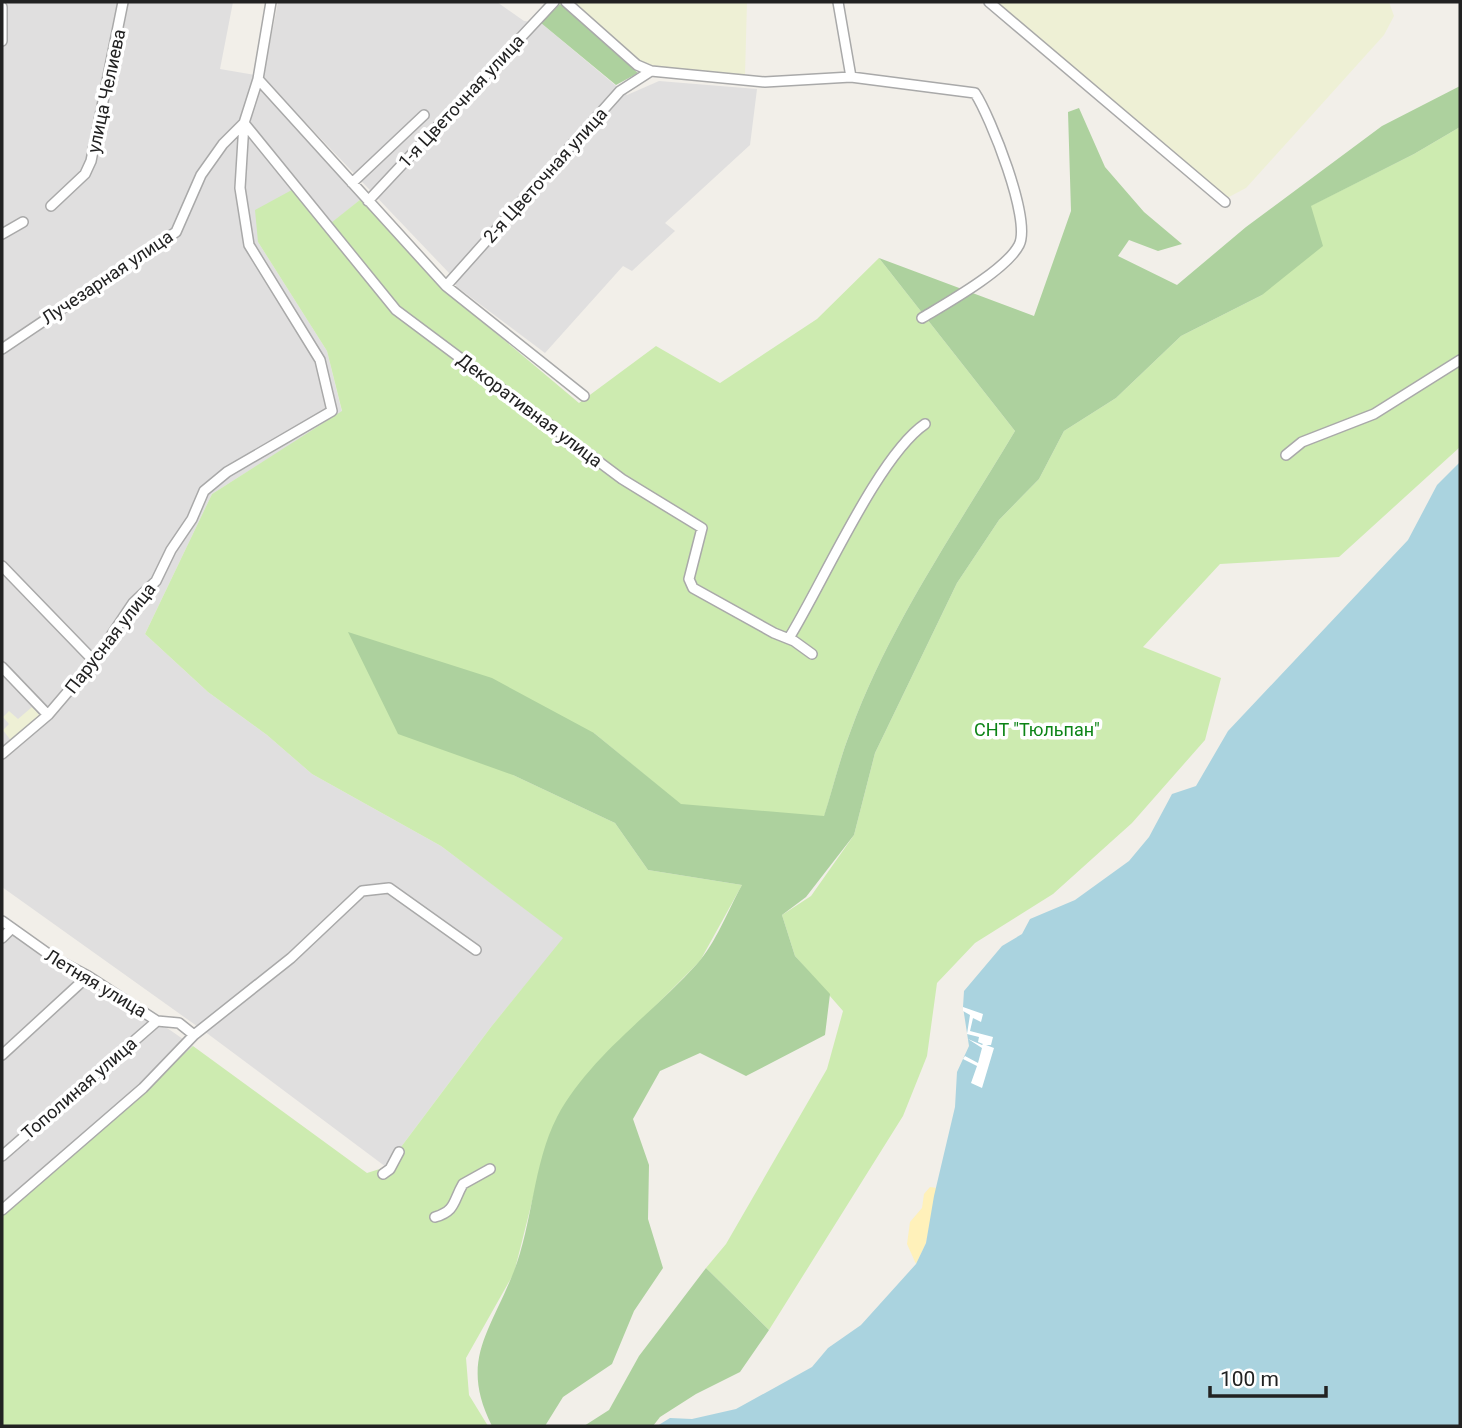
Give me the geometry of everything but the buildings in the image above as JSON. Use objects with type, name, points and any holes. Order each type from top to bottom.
[{"type":"street","name":"улица Челиева","points":[[51,206],[85,174],[91,161],[123,2]]},
{"type":"street","points":[[244,123],[258,79],[271,2]]},
{"type":"street","name":"1-я Цветочная улица","points":[[368,201],[554,2]]},
{"type":"street","points":[[566,2],[637,65],[651,71],[765,82],[851,77],[975,93],[1010,173],[1022,232],[1019,245],[979,284],[922,318]]},
{"type":"street","points":[[838,2],[851,77]]},
{"type":"street","points":[[989,2],[1225,202]]},
{"type":"street","points":[[2,7],[2,41]]},
{"type":"street","name":"2-я Цветочная улица","points":[[446,286],[620,91],[651,71]]},
{"type":"street","points":[[258,79],[446,286],[584,396]]},
{"type":"street","points":[[352,183],[424,115]]},
{"type":"street","name":"Лучезарная улица","points":[[2,349],[176,233],[201,175],[223,144],[244,123]]},
{"type":"street","name":"Парусная улица","points":[[2,754],[48,715],[94,662],[134,603],[156,581],[171,550],[192,519],[204,491],[227,471],[332,411],[320,360],[249,245],[240,188],[244,123]]},
{"type":"street","name":"Декоративная улица","points":[[244,123],[396,310],[622,479],[702,528],[689,579],[693,588],[789,638],[812,654]]},
{"type":"street","points":[[2,234],[23,222]]},
{"type":"street","points":[[1286,454],[1302,442],[1374,414],[1460,360]]},
{"type":"street","points":[[789,638],[880,477],[913,432],[925,424]]},
{"type":"street","points":[[2,566],[94,662]]},
{"type":"street","points":[[2,667],[48,715]]},
{"type":"street","points":[[2,1210],[143,1088],[194,1035],[281,967],[362,891],[389,888],[476,950]]},
{"type":"street","name":"Летняя улица","points":[[2,921],[10,930],[89,976],[157,1021],[179,1023],[194,1035]]},
{"type":"street","points":[[2,938],[10,930]]},
{"type":"street","points":[[2,1055],[89,976]]},
{"type":"street","name":"Тополиная улица","points":[[2,1156],[157,1021]]},
{"type":"street","points":[[383,1174],[390,1169],[399,1152]]},
{"type":"street","points":[[435,1217],[449,1213],[455,1206],[463,1184],[490,1169]]},
{"type":"shaded area","points":[[2,2],[233,2],[220,69],[255,75],[361,199],[331,224],[258,242],[327,351],[342,412],[212,494],[145,634],[208,692],[267,735],[312,774],[441,846],[564,938],[491,1027],[386,1167],[208,1034],[2,887]]},
{"type":"shaded area","points":[[278,2],[497,2],[524,21],[541,23],[627,95],[659,81],[757,89],[750,145],[665,223],[675,231],[632,271],[623,266],[545,353],[457,287],[450,274],[263,78]]},
{"type":"shaded area","points":[[2,928],[80,979],[157,1021],[193,1046],[2,1217]]},
{"type":"green space","points":[[574,2],[747,2],[745,75],[659,67],[638,61]]},
{"type":"green space","points":[[995,2],[1389,2],[1394,16],[1384,35],[1246,188],[1227,198]]},
{"type":"green space","points":[[560,4],[638,73],[616,85],[541,23]]},
{"type":"green space","points":[[1460,86],[1460,127],[1414,154],[1311,206],[1323,246],[1262,295],[1181,336],[1116,398],[1064,431],[1039,479],[999,520],[957,583],[875,753],[854,835],[806,897],[782,915],[795,956],[830,994],[825,1035],[746,1076],[700,1053],[660,1071],[633,1119],[649,1165],[648,1219],[663,1268],[634,1311],[612,1364],[563,1397],[545,1426],[492,1426],[478,1384],[481,1349],[519,1257],[542,1155],[557,1117],[570,1095],[603,1055],[704,956],[742,885],[648,870],[615,823],[513,775],[398,734],[348,632],[492,678],[594,733],[681,804],[824,816],[847,741],[885,652],[926,577],[1015,431],[879,258],[1034,316],[1071,211],[1068,112],[1079,108],[1105,167],[1144,212],[1182,244],[1158,251],[1129,240],[1118,256],[1177,285],[1246,227],[1382,126]]},
{"type":"green space","name":"СНТ \"Тюльпан\"","points":[[1460,127],[1460,447],[1339,557],[1220,564],[1143,647],[1221,678],[1205,740],[1132,823],[1053,894],[975,943],[937,983],[927,1056],[903,1116],[769,1330],[706,1268],[726,1244],[827,1069],[843,1011],[795,956],[782,915],[811,896],[854,835],[875,753],[957,583],[999,520],[1039,479],[1064,431],[1116,398],[1181,336],[1262,295],[1310,206],[1414,154]]},
{"type":"green space","points":[[301,185],[331,223],[361,199],[435,282],[579,403],[656,346],[720,383],[817,319],[879,258],[1015,431],[926,577],[885,652],[847,741],[824,817],[681,805],[594,733],[513,775],[615,823],[648,870],[742,885],[700,961],[590,1072],[544,1154],[514,1273],[466,1358],[469,1395],[488,1426],[2,1426],[2,1217],[193,1046],[367,1173],[386,1167],[491,1027],[563,938],[441,846],[312,774],[267,735],[208,692],[145,634],[212,494],[342,411],[327,351],[258,242],[255,210]]},
{"type":"green space","points":[[32,707],[41,717],[12,742],[3,730],[9,724],[3,717],[9,711],[18,719]]},
{"type":"green space","points":[[706,1268],[769,1330],[740,1372],[696,1394],[660,1417],[653,1426],[584,1426],[609,1410],[639,1356]]},
{"type":"sand","points":[[930,1187],[937,1188],[926,1243],[916,1264],[907,1244],[910,1222],[922,1208],[924,1194]]},
{"type":"water","points":[[1460,462],[1460,1426],[657,1426],[670,1418],[692,1419],[736,1409],[812,1367],[828,1348],[861,1325],[916,1264],[926,1243],[955,1107],[957,1072],[969,1046],[963,1007],[964,991],[1002,946],[1022,934],[1030,919],[1075,900],[1129,861],[1149,837],[1172,794],[1196,786],[1228,731],[1408,540],[1437,485]]},
{"type":"pier","points":[[963,1007],[983,1014],[981,1022],[973,1018],[970,1031],[993,1037],[991,1045],[986,1045],[994,1048],[982,1088],[971,1083],[977,1066],[963,1059],[965,1056],[978,1063],[982,1048],[968,1039],[983,1044],[978,1042],[979,1037],[967,1034],[970,1015],[963,1011]]}]
